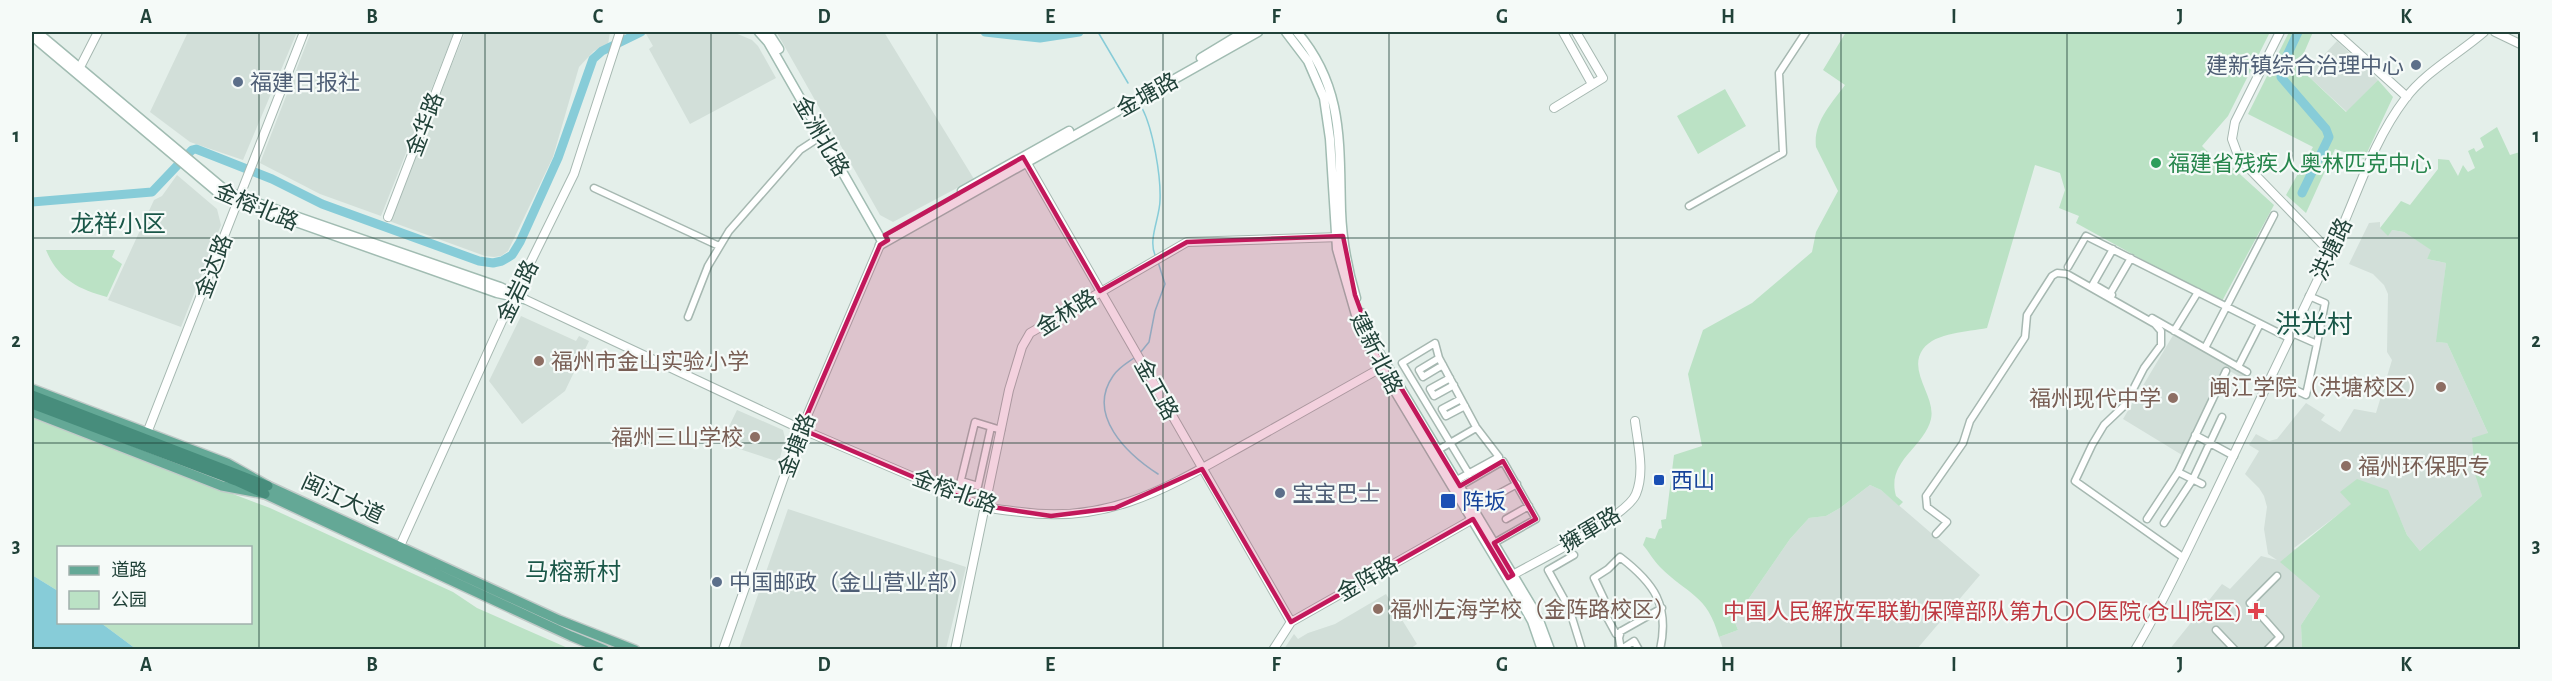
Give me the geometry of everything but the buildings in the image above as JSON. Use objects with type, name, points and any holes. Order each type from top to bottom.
[{"type":"highway","points":[[32,395],[267,490]]},
{"type":"highway","points":[[32,404],[162,449]]},
{"type":"main road","name":"金榕北路","points":[[37,32],[222,196],[524,299]]},
{"type":"main road","name":"金洲北路","points":[[759,32],[768,42],[824,134]]},
{"type":"main road","name":"金洲北路","points":[[768,32],[883,241]]},
{"type":"main road","name":"金塘路","points":[[883,241],[1244,32]]},
{"type":"main road","name":"金塘路","points":[[1025,159],[1258,32]]},
{"type":"main road","name":"建新北路","points":[[1286,32],[1308,61],[1324,98],[1339,237],[1347,287],[1360,329],[1412,405],[1494,543],[1532,621],[1542,650]]},
{"type":"main road","name":"建新北路","points":[[1297,32],[1324,73],[1334,100],[1340,137],[1339,237]]},
{"type":"main road","name":"金榕北路","points":[[32,36],[79,71]]},
{"type":"main road","name":"建新北路","points":[[1384,366],[1473,519],[1537,615],[1550,650]]},
{"type":"main road","name":"闽江大道","points":[[32,389],[227,463],[267,490],[605,650]]},
{"type":"main road","name":"闽江大道","points":[[32,412],[222,486],[267,490],[400,546],[567,624],[634,650]]},
{"type":"street","points":[[79,71],[98,32]]},
{"type":"street","name":"金达路","points":[[147,433],[304,32]]},
{"type":"street","name":"金华路","points":[[388,217],[459,32]]},
{"type":"street","points":[[1563,32],[1592,84]]},
{"type":"street","points":[[1554,108],[1603,78],[1576,32]]},
{"type":"street","points":[[1689,206],[1782,153],[1779,74],[1806,32]]},
{"type":"street","points":[[2280,32],[2235,122],[2233,144],[2240,158],[2331,253]]},
{"type":"street","points":[[2335,32],[2406,97]]},
{"type":"street","points":[[2495,32],[2520,44]]},
{"type":"street","name":"金岩路","points":[[400,546],[514,296],[574,174],[619,34]]},
{"type":"street","name":"洪塘路","points":[[2135,650],[2184,558],[2234,456],[2331,253],[2374,153],[2406,97],[2446,60],[2482,34]]},
{"type":"street","points":[[688,317],[719,246],[729,231],[800,150],[824,134]]},
{"type":"street","name":"金工路","points":[[1025,159],[1291,622]]},
{"type":"street","points":[[594,188],[719,246]]},
{"type":"street","points":[[2205,348],[2274,215]]},
{"type":"street","points":[[2068,267],[2086,236],[2260,324],[2318,344]]},
{"type":"street","name":"金林路","points":[[955,650],[1011,381],[1027,337],[1036,329],[1146,264],[1191,242],[1339,237]]},
{"type":"street","name":"金塘路","points":[[723,650],[801,429],[883,241]]},
{"type":"street","points":[[2113,249],[2093,284],[2247,372]]},
{"type":"street","points":[[2110,294],[2131,258]]},
{"type":"street","points":[[1936,534],[1947,522],[1927,507],[1926,496],[1963,443],[1970,421],[2025,337],[2027,315],[2050,278],[2060,273],[2067,274],[2155,324],[2162,331],[2161,345],[2144,368],[2126,405],[2104,425],[2075,481],[2184,558]]},
{"type":"street","points":[[2174,331],[2198,292]]},
{"type":"street","points":[[2271,378],[2306,395],[2325,303],[2309,296]]},
{"type":"street","name":"金榕北路","points":[[524,299],[801,429],[957,496],[984,507],[1051,516],[1093,513],[1134,501],[1202,468],[1384,366]]},
{"type":"street","points":[[2238,367],[2260,324]]},
{"type":"street","points":[[1458,483],[1499,457],[1476,428],[1443,365],[1435,343],[1402,363],[1469,474]]},
{"type":"street","points":[[1440,358],[1419,370],[1423,377],[1443,365]]},
{"type":"street","points":[[2147,519],[2178,472],[2226,371]]},
{"type":"street","points":[[1433,394],[1430,389],[1450,378]]},
{"type":"street","points":[[1412,405],[1454,385]]},
{"type":"street","points":[[1461,399],[1442,409],[1446,416],[1465,406]]},
{"type":"street","points":[[2164,523],[2193,479],[2222,417]]},
{"type":"street","name":"擁軍路","points":[[1510,576],[1619,513],[1633,500],[1641,477],[1635,421]]},
{"type":"street","points":[[957,496],[975,422],[1001,430]]},
{"type":"street","points":[[961,481],[978,486],[991,427]]},
{"type":"street","points":[[1438,450],[1476,428]]},
{"type":"street","points":[[2195,435],[2234,456]]},
{"type":"street","points":[[1458,483],[1503,461],[1517,484],[1536,519],[1494,543]]},
{"type":"street","points":[[2178,472],[2202,484]]},
{"type":"street","points":[[1493,497],[1517,484]]},
{"type":"street","points":[[1506,519],[1529,506]]},
{"type":"street","name":"金阵路","points":[[1273,650],[1291,622],[1473,519]]},
{"type":"street","points":[[1574,555],[1548,570],[1569,608],[1582,650]]},
{"type":"street","points":[[1659,650],[1662,608],[1652,589],[1635,569],[1620,557],[1594,578],[1604,599],[1603,610],[1616,634],[1662,608]]},
{"type":"street","points":[[2267,650],[2280,637],[2250,603],[2277,576]]},
{"type":"street","points":[[2216,630],[2235,650]]},
{"type":"street","points":[[1621,631],[1619,638],[1621,649],[1634,641],[1639,650]]},
{"type":"highlighted area","points":[[1023,157],[1100,291],[1187,242],[1343,236],[1355,295],[1370,336],[1460,486],[1503,461],[1536,519],[1494,543],[1513,575],[1508,578],[1473,519],[1291,622],[1202,469],[1115,508],[1051,516],[979,505],[801,429],[880,245],[888,240],[885,235]]},
{"type":"shaded area","points":[[188,32],[297,32],[243,160],[190,142],[150,112]]},
{"type":"shaded area","points":[[311,32],[454,32],[381,216],[320,194],[260,163]]},
{"type":"shaded area","points":[[465,32],[610,32],[608,45],[594,51],[579,67],[553,157],[508,251],[501,256],[485,256],[389,221]]},
{"type":"shaded area","points":[[645,32],[668,32],[670,34],[675,32],[733,32],[752,40],[758,46],[776,78],[690,124],[649,49],[653,46]]},
{"type":"shaded area","points":[[884,32],[974,179],[893,222],[880,215],[777,33]]},
{"type":"shaded area","points":[[2337,41],[2378,80],[2347,112],[2306,74]]},
{"type":"shaded area","points":[[177,175],[217,209],[221,225],[181,327],[108,300],[154,200],[162,196]]},
{"type":"shaded area","points":[[2380,222],[2380,228],[2404,232],[2432,250],[2427,259],[2446,263],[2437,342],[2447,343],[2488,433],[2472,455],[2482,496],[2420,551],[2407,535],[2400,519],[2352,504],[2294,548],[2320,596],[2301,625],[2302,649],[2169,650],[2222,584],[2230,589],[2261,556],[2277,560],[2268,554],[2264,529],[2267,507],[2264,496],[2245,474],[2259,451],[2249,445],[2256,434],[2269,441],[2277,439],[2306,403],[2325,415],[2321,420],[2340,432],[2354,409],[2376,413],[2392,360],[2387,352],[2388,294],[2384,285],[2373,274],[2349,264],[2369,223]]},
{"type":"shaded area","name":"福州市金山实验小学","points":[[521,316],[576,341],[579,336],[589,341],[565,391],[522,424],[489,381]]},
{"type":"shaded area","name":"福州现代中学","points":[[2175,332],[2245,374],[2242,378],[2226,369],[2182,455],[2123,419]]},
{"type":"shaded area","name":"福州三山学校","points":[[737,410],[783,430],[785,438],[779,462],[721,443]]},
{"type":"shaded area","points":[[1870,485],[1881,490],[1980,575],[1917,649],[1723,649],[1719,637],[1738,630],[1734,620],[1790,539],[1809,518],[1826,516]]},
{"type":"shaded area","points":[[788,509],[966,567],[946,649],[739,649]]},
{"type":"shaded area","name":"福州左海学校（金阵路校区）","points":[[1386,594],[1417,644],[1410,649],[1284,649],[1294,634],[1298,639],[1308,633],[1335,624]]},
{"type":"green space","points":[[1846,32],[2270,32],[2228,116],[2202,146],[2214,158],[2232,167],[2274,205],[2221,303],[2076,223],[2079,216],[2059,208],[2065,190],[2060,173],[2035,165],[1987,328],[1936,339],[1923,349],[1919,357],[1918,366],[1930,401],[1931,419],[1927,429],[1896,473],[1894,484],[1896,496],[1903,502],[1899,506],[1881,490],[1870,485],[1826,516],[1809,518],[1790,539],[1734,620],[1738,630],[1719,637],[1709,612],[1702,603],[1660,567],[1643,545],[1646,537],[1655,539],[1659,529],[1662,528],[1661,520],[1666,519],[1674,455],[1702,446],[1688,374],[1703,330],[1752,303],[1812,252],[1816,232],[1838,191],[1816,147],[1816,138],[1820,121],[1845,85],[1823,70]]},
{"type":"green space","points":[[2289,32],[2313,32],[2300,62],[2311,69],[2306,74],[2346,112],[2378,80],[2393,97],[2364,159],[2335,149],[2306,213],[2286,195],[2313,147],[2248,114]]},
{"type":"green space","points":[[1725,89],[1746,126],[1698,154],[1677,116]]},
{"type":"green space","points":[[2497,127],[2510,155],[2520,152],[2520,649],[2302,649],[2301,625],[2320,596],[2280,562],[2351,504],[2340,492],[2357,479],[2388,490],[2407,535],[2420,551],[2482,496],[2475,474],[2472,438],[2488,433],[2447,343],[2436,342],[2446,263],[2427,259],[2431,250],[2404,232],[2392,230],[2388,236],[2380,228],[2401,201],[2410,205],[2438,169],[2438,159],[2449,160],[2458,176],[2463,165],[2468,172],[2475,168],[2468,151],[2474,148],[2476,152],[2484,147],[2480,138]]},
{"type":"green space","points":[[46,250],[115,250],[112,257],[122,264],[107,297],[78,286],[63,276]]},
{"type":"green space","points":[[32,418],[270,508],[453,592],[477,608],[570,649],[136,649],[102,624],[252,624],[252,546],[57,546],[57,590],[32,575]]},
{"type":"water","points":[[32,575],[57,590],[57,624],[102,624],[136,649],[32,649]]},
{"type":"waterway","points":[[32,202],[152,192],[192,150],[196,149],[272,179],[322,204],[479,261],[493,263],[502,261],[512,255],[520,242],[558,158],[593,59],[602,51],[641,32]]},
{"type":"waterway","points":[[985,32],[1040,38],[1079,32]]},
{"type":"waterway","points":[[1098,32],[1128,83]]},
{"type":"waterway","points":[[2298,32],[2283,64],[2281,77],[2326,129],[2329,137],[2302,193]]},
{"type":"waterway","points":[[1142,108],[1153,140],[1159,178],[1159,207],[1153,242],[1155,255]]},
{"type":"waterway","points":[[1140,353],[1149,342],[1155,311],[1165,284],[1158,262]]},
{"type":"waterway","points":[[1134,358],[1113,376],[1106,391],[1104,405],[1107,419],[1123,444],[1134,456],[1158,474]]},
{"type":"place","name":"建新镇综合治理中心","points":[[2416,65]]},
{"type":"place","name":"福建日报社","points":[[238,82]]},
{"type":"place","name":"福建省残疾人奥林匹克中心","points":[[2156,163]]},
{"type":"place","name":"福州市金山实验小学","points":[[539,361]]},
{"type":"place","name":"闽江学院（洪塘校区）","points":[[2441,387]]},
{"type":"place","name":"福州现代中学","points":[[2173,398]]},
{"type":"place","name":"福州三山学校","points":[[755,437]]},
{"type":"place","name":"福州环保职专","points":[[2346,466]]},
{"type":"place","name":"西山","points":[[1659,480]]},
{"type":"place","name":"宝宝巴士","points":[[1280,493]]},
{"type":"place","name":"阵坂","points":[[1448,501]]},
{"type":"place","name":"中国邮政（金山营业部）","points":[[717,582]]},
{"type":"place","name":"福州左海学校（金阵路校区）","points":[[1378,609]]},
{"type":"place","name":"中国人民解放军联勤保障部队第九〇〇医院(仓山院区)","points":[[2256,611]]},
{"type":"district","name":"龙祥小区","points":[[118,224]]},
{"type":"district","name":"洪光村","points":[[2314,324]]},
{"type":"district","name":"马榕新村","points":[[573,572]]}]
